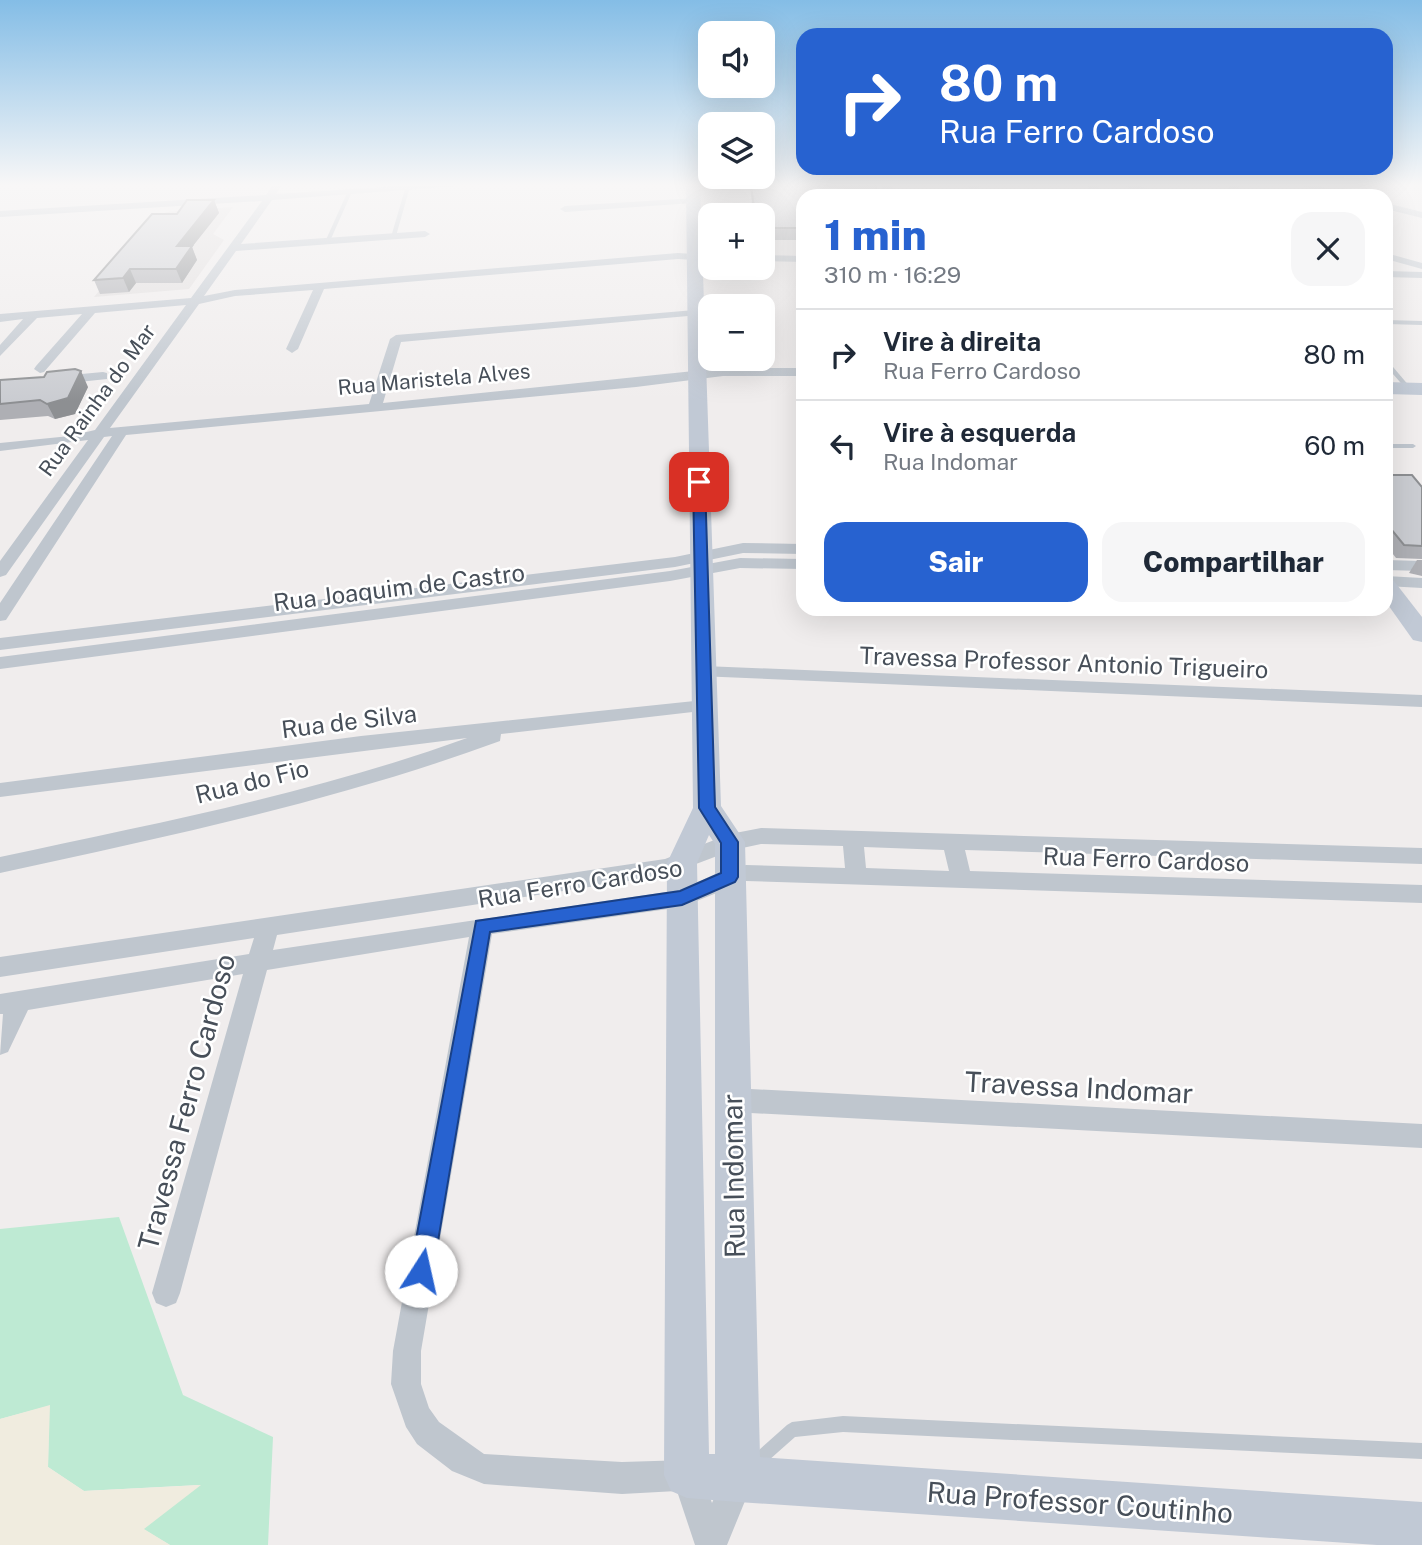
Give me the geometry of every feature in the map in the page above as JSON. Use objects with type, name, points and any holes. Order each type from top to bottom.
[{"type":"street","name":"Rua Rainha do Mar","points":[[0,571],[227,257]]},
{"type":"street","points":[[0,309],[199,296],[660,257]]},
{"type":"street","name":"Rua Indomar","points":[[697,257],[695,313],[707,808],[682,880],[687,1475],[711,1545]]},
{"type":"street","points":[[775,258],[796,259]]},
{"type":"street","points":[[1393,258],[1422,266]]},
{"type":"street","points":[[1393,266],[1422,266]]},
{"type":"street","points":[[1393,274],[1422,275]]},
{"type":"street","points":[[292,349],[320,286]]},
{"type":"street","points":[[0,318],[92,310],[199,296]]},
{"type":"street","points":[[92,310],[39,376],[103,376]]},
{"type":"street","points":[[375,407],[396,339],[695,313]]},
{"type":"street","points":[[0,352],[33,316]]},
{"type":"street","name":"Rua Maristela Alves","points":[[0,447],[697,380],[723,372],[796,372]]},
{"type":"street","name":"Rua Maristela Alves","points":[[119,436],[375,407],[697,380],[796,383]]},
{"type":"street","points":[[1393,388],[1418,391]]},
{"type":"street","points":[[1393,396],[1418,391]]},
{"type":"street","name":"Rua Rainha do Mar","points":[[0,616],[119,436]]},
{"type":"street","name":"Rua Joaquim de Castro","points":[[0,663],[701,563],[743,548],[796,549]]},
{"type":"street","name":"Rua Joaquim de Castro","points":[[0,645],[675,562],[796,564]]},
{"type":"street","points":[[1393,565],[1422,566]]},
{"type":"street","points":[[1393,584],[1422,583]]},
{"type":"street","points":[[1393,594],[1422,634]]},
{"type":"street","name":"Travessa Professor Antonio Trigueiro","points":[[704,672],[1422,701]]},
{"type":"street","name":"Rua de Silva","points":[[0,790],[361,743],[704,706]]},
{"type":"street","name":"Rua do Fio","points":[[0,865],[283,801],[409,767],[510,729]]},
{"type":"street","points":[[707,808],[729,859]]},
{"type":"street","name":"Rua Ferro Cardoso","points":[[11,1002],[482,926],[682,880],[729,859],[761,836],[1422,856]]},
{"type":"street","points":[[853,839],[856,875]]},
{"type":"street","points":[[953,842],[961,879]]},
{"type":"street","name":"Rua Indomar","points":[[711,1545],[738,1479],[729,859]]},
{"type":"street","name":"Rua Ferro Cardoso","points":[[0,967],[268,926],[682,880],[729,859],[770,872],[1422,894]]},
{"type":"street","name":"Travessa Ferro Cardoso","points":[[166,1293],[268,926]]},
{"type":"street","points":[[482,926],[407,1351],[406,1384],[411,1403],[428,1433],[446,1449],[484,1469],[622,1478],[687,1475]]},
{"type":"street","points":[[0,1044],[11,1002]]},
{"type":"street","name":"Travessa Indomar","points":[[732,1100],[1422,1136]]},
{"type":"street","name":"Rua Professor Coutinho","points":[[687,1475],[1422,1525]]},
{"type":"lane","points":[[1393,322],[1422,323]]},
{"type":"lane","points":[[1393,368],[1418,391]]},
{"type":"lane","points":[[1393,446],[1413,446]]},
{"type":"lane","points":[[738,1479],[792,1430],[843,1424],[1422,1451]]},
{"type":"shaded area","points":[[128,257],[212,257],[189,289],[94,297]]},
{"type":"green space","points":[[119,1217],[183,1395],[273,1437],[268,1545],[170,1545],[143,1529],[199,1485],[84,1491],[48,1467],[49,1406],[0,1419],[0,1229]]},
{"type":"sand","points":[[50,1405],[48,1467],[84,1491],[201,1485],[144,1529],[170,1545],[0,1545],[0,1419]]},
{"type":"building","points":[[114,257],[184,257],[176,269],[130,269],[123,278],[94,280]]},
{"type":"building","points":[[75,369],[81,371],[68,398],[47,404],[40,400],[0,404],[0,380],[44,377],[47,372]]},
{"type":"building","points":[[1393,475],[1412,475],[1422,487],[1422,546],[1404,545],[1393,532]]},
{"type":"route","points":[[421,1271],[482,926],[682,898],[729,877],[730,842],[707,808],[699,482]]}]
